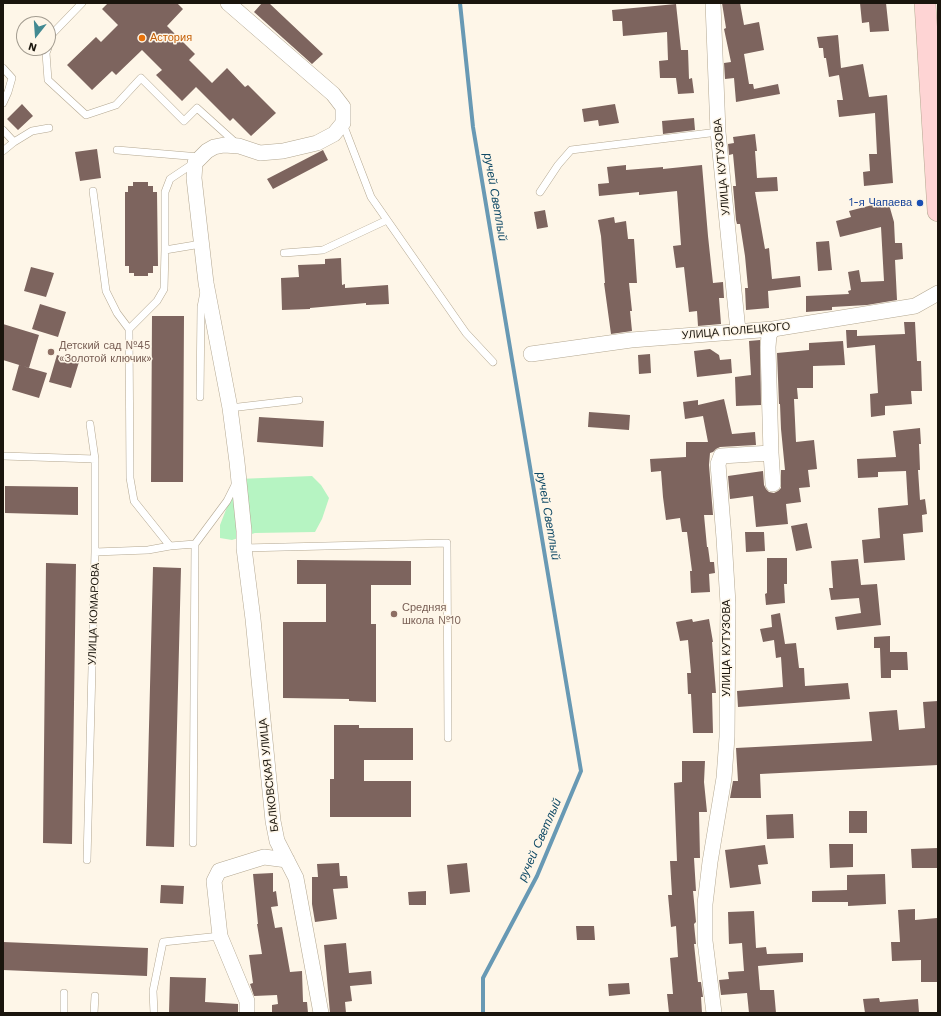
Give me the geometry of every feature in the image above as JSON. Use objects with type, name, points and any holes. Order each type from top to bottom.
[{"type":"street","points":[[197,160],[206,151],[214,147],[224,145],[239,146],[260,153],[283,151],[317,143],[334,134],[343,123],[343,107],[333,94],[228,3]]},
{"type":"street","name":"УЛИЦА КУТУЗОВА","points":[[713,3],[718,132],[738,331]]},
{"type":"street","points":[[925,3],[938,211]]},
{"type":"street","name":"БАЛКОВСКАЯ УЛИЦА","points":[[197,160],[194,178],[201,244],[206,283],[230,408],[273,821],[277,841],[296,878],[321,1013]]},
{"type":"street","name":"УЛИЦА ПОЛЕЦКОГО","points":[[531,354],[631,340],[773,329],[915,306],[938,293]]},
{"type":"street","points":[[773,329],[769,335],[768,347],[773,484]]},
{"type":"street","name":"УЛИЦА КУТУЗОВА","points":[[714,1013],[706,941],[705,904],[710,862],[724,778],[727,737],[728,604],[718,464],[721,456],[771,453]]},
{"type":"street","points":[[247,1013],[247,1001],[220,936],[214,882],[218,870],[264,857],[287,860]]},
{"type":"lane","points":[[56,30],[82,3]]},
{"type":"lane","points":[[46,56],[48,80],[86,115],[116,105],[141,78],[184,121],[197,108],[239,146]]},
{"type":"lane","points":[[3,68],[12,78],[3,103]]},
{"type":"lane","points":[[343,123],[371,197],[466,333],[493,362]]},
{"type":"lane","points":[[3,151],[32,131],[49,128]]},
{"type":"lane","points":[[3,130],[14,142]]},
{"type":"lane","points":[[540,192],[558,165],[572,150],[718,132]]},
{"type":"lane","points":[[117,150],[197,160]]},
{"type":"lane","points":[[129,329],[157,301],[164,289],[165,192],[170,179],[197,160]]},
{"type":"lane","points":[[93,191],[106,291],[116,313],[129,329],[130,478],[134,501],[170,546]]},
{"type":"lane","points":[[284,253],[323,250],[387,220]]},
{"type":"lane","points":[[165,250],[201,244]]},
{"type":"lane","points":[[200,397],[201,306],[206,283]]},
{"type":"lane","points":[[230,408],[299,400]]},
{"type":"lane","points":[[90,424],[95,459],[95,552]]},
{"type":"lane","points":[[3,456],[95,459]]},
{"type":"lane","points":[[193,843],[195,544],[227,501],[238,479]]},
{"type":"lane","points":[[244,548],[447,543],[448,738]]},
{"type":"lane","name":"УЛИЦА КОМАРОВА","points":[[87,860],[95,552],[148,550],[195,544]]},
{"type":"lane","points":[[154,1013],[153,991],[163,942],[220,936]]},
{"type":"lane","points":[[64,993],[64,1013]]},
{"type":"lane","points":[[94,1013],[95,996]]},
{"type":"green space","points":[[312,476],[321,485],[329,498],[322,519],[315,532],[255,533],[232,540],[220,538],[220,525],[238,479]]},
{"type":"building","points":[[108,3],[177,3],[183,9],[167,26],[195,54],[189,60],[212,83],[227,68],[245,87],[248,85],[276,113],[251,136],[233,118],[230,121],[196,87],[182,101],[156,75],[162,70],[142,50],[116,75],[112,71],[92,90],[67,65],[96,37],[101,42],[118,25],[102,9]]},
{"type":"building","points":[[262,3],[269,3],[323,54],[312,64],[254,12]]},
{"type":"building","points":[[722,3],[740,3],[744,25],[759,22],[764,50],[744,54],[749,84],[753,84],[754,89],[778,84],[780,94],[736,102],[734,78],[725,79],[724,63],[731,62],[724,29],[726,28]]},
{"type":"building","points":[[860,3],[886,3],[889,31],[870,32],[869,22],[862,23]]},
{"type":"building","points":[[676,4],[681,50],[688,50],[689,79],[692,78],[694,93],[678,94],[676,78],[660,78],[659,61],[668,60],[667,32],[623,36],[622,21],[613,21],[612,10]]},
{"type":"building","points":[[838,35],[841,68],[863,64],[869,97],[887,95],[893,183],[864,186],[863,172],[870,171],[869,154],[877,154],[875,113],[839,117],[837,100],[843,100],[839,75],[829,77],[823,48],[819,48],[817,37]]},
{"type":"building","points":[[22,104],[33,116],[18,130],[7,119]]},
{"type":"building","points":[[615,104],[619,123],[599,126],[598,120],[584,122],[582,109]]},
{"type":"building","points":[[694,118],[695,130],[663,134],[662,121]]},
{"type":"building","points":[[755,134],[757,151],[755,151],[757,178],[777,177],[778,191],[755,192],[765,249],[769,248],[772,279],[800,276],[801,287],[768,291],[769,308],[746,310],[745,288],[748,288],[745,256],[740,224],[737,224],[736,220],[733,186],[736,186],[733,154],[729,155],[728,144],[734,143],[733,137]]},
{"type":"building","points":[[97,149],[101,178],[80,181],[75,152]]},
{"type":"building","points":[[323,150],[328,160],[273,189],[267,179]]},
{"type":"building","points":[[626,165],[626,170],[663,167],[663,169],[702,165],[713,283],[723,282],[724,298],[719,298],[721,324],[698,326],[697,311],[689,312],[684,267],[676,268],[673,246],[681,245],[677,191],[639,195],[639,192],[599,196],[598,184],[609,183],[607,167]]},
{"type":"building","points":[[133,182],[148,182],[148,186],[153,186],[153,192],[157,192],[158,266],[153,266],[153,273],[148,273],[148,276],[134,276],[134,273],[129,273],[129,266],[125,266],[125,192],[128,192],[128,186],[133,186]]},
{"type":"building","points":[[888,201],[894,222],[895,243],[902,243],[903,259],[895,260],[897,300],[867,305],[832,307],[832,310],[806,312],[806,296],[849,294],[848,291],[851,290],[848,272],[859,270],[861,282],[884,281],[881,227],[840,237],[836,221],[851,217],[849,211]]},
{"type":"building","points":[[545,210],[548,227],[537,229],[534,212]]},
{"type":"building","points":[[614,217],[615,223],[626,221],[628,239],[634,239],[637,283],[629,283],[632,311],[630,311],[632,331],[611,334],[598,220]]},
{"type":"building","points":[[829,241],[832,270],[818,271],[816,242]]},
{"type":"building","points":[[341,258],[342,285],[345,284],[345,288],[388,285],[389,304],[366,305],[366,303],[310,309],[282,310],[281,278],[299,277],[298,265],[325,264],[325,259]]},
{"type":"building","points":[[31,267],[54,273],[46,297],[24,291]]},
{"type":"building","points":[[40,304],[66,312],[58,337],[32,329]]},
{"type":"building","points":[[152,316],[184,316],[183,482],[151,482]]},
{"type":"building","points":[[904,322],[915,322],[917,361],[921,361],[922,391],[911,391],[912,404],[885,406],[885,415],[871,417],[870,394],[878,393],[875,345],[847,348],[846,330],[857,330],[857,336],[905,334]]},
{"type":"building","points":[[3,324],[39,335],[29,368],[3,360]]},
{"type":"building","points":[[760,340],[761,405],[736,406],[735,377],[751,375],[749,341]]},
{"type":"building","points":[[843,341],[845,365],[813,366],[813,388],[797,388],[798,399],[794,399],[796,442],[814,440],[817,469],[808,470],[810,487],[799,488],[801,502],[786,504],[788,524],[756,527],[753,496],[730,499],[728,476],[763,471],[764,485],[769,492],[774,493],[781,488],[781,470],[785,470],[779,404],[777,353],[809,350],[809,343]]},
{"type":"building","points":[[710,349],[719,355],[720,360],[731,359],[732,373],[697,377],[694,351]]},
{"type":"building","points":[[650,354],[651,373],[639,374],[638,355]]},
{"type":"building","points":[[57,355],[79,362],[71,388],[49,382]]},
{"type":"building","points":[[19,365],[47,373],[39,398],[12,390]]},
{"type":"building","points":[[724,399],[732,434],[755,432],[756,445],[720,447],[710,453],[709,465],[713,515],[704,515],[707,547],[710,562],[714,562],[715,573],[709,574],[710,592],[691,593],[690,571],[692,571],[687,532],[682,532],[680,518],[666,520],[661,471],[651,472],[650,459],[686,457],[686,442],[708,442],[703,416],[685,419],[683,402],[698,400],[698,405]]},
{"type":"building","points":[[589,412],[630,415],[629,430],[588,427]]},
{"type":"building","points":[[259,417],[324,421],[323,447],[257,442]]},
{"type":"building","points":[[920,428],[920,470],[918,470],[920,500],[925,499],[927,514],[922,515],[923,532],[903,534],[905,560],[864,563],[862,540],[880,538],[878,508],[908,505],[906,471],[878,472],[878,477],[858,478],[857,459],[896,457],[893,431]]},
{"type":"building","points":[[5,486],[78,487],[78,515],[5,513]]},
{"type":"building","points":[[807,523],[812,548],[796,551],[791,526]]},
{"type":"building","points":[[745,532],[764,532],[765,551],[746,552]]},
{"type":"building","points":[[767,558],[787,558],[787,584],[784,584],[785,603],[766,605],[765,594],[767,593]]},
{"type":"building","points":[[858,559],[861,585],[877,584],[881,625],[837,630],[835,617],[861,613],[859,598],[831,600],[829,588],[833,588],[831,561]]},
{"type":"building","points":[[297,560],[411,561],[411,585],[371,585],[371,624],[376,624],[376,702],[349,701],[349,699],[283,698],[283,622],[326,622],[326,584],[297,584]]},
{"type":"building","points":[[46,563],[76,564],[72,844],[43,843]]},
{"type":"building","points":[[153,567],[181,568],[174,847],[146,846]]},
{"type":"building","points":[[780,613],[785,644],[796,643],[799,668],[804,668],[805,686],[848,683],[850,699],[738,707],[737,691],[783,687],[781,657],[776,658],[774,640],[763,642],[760,629],[772,627],[771,615]]},
{"type":"building","points":[[692,619],[693,622],[709,619],[713,642],[716,693],[712,693],[713,733],[693,733],[691,694],[688,694],[687,673],[691,673],[688,640],[680,641],[676,622]]},
{"type":"building","points":[[890,636],[890,652],[907,652],[908,670],[891,670],[891,678],[881,678],[880,648],[874,648],[874,637]]},
{"type":"building","points":[[938,701],[938,765],[760,774],[761,798],[730,798],[733,781],[738,781],[736,748],[872,741],[869,712],[897,710],[899,730],[925,728],[923,702]]},
{"type":"building","points":[[334,725],[359,725],[359,728],[413,728],[413,760],[364,760],[364,781],[411,781],[411,817],[330,817],[330,779],[334,779]]},
{"type":"building","points":[[682,761],[705,761],[704,782],[707,812],[699,812],[700,858],[694,858],[696,891],[693,891],[696,922],[694,924],[696,944],[694,944],[698,982],[701,982],[703,997],[701,997],[702,1013],[669,1013],[667,994],[673,994],[670,958],[678,957],[676,926],[671,927],[668,895],[672,895],[670,861],[677,861],[674,783],[682,782]]},
{"type":"building","points":[[849,811],[867,811],[867,833],[849,833]]},
{"type":"building","points":[[793,814],[794,838],[767,839],[766,815]]},
{"type":"building","points":[[829,844],[853,844],[853,867],[830,868]]},
{"type":"building","points":[[765,845],[768,864],[758,865],[761,884],[730,888],[725,850]]},
{"type":"building","points":[[938,848],[938,868],[912,868],[911,849]]},
{"type":"building","points":[[339,863],[340,876],[347,876],[348,888],[333,889],[337,919],[315,922],[312,904],[312,877],[318,877],[317,864]]},
{"type":"building","points":[[467,863],[470,892],[450,894],[447,865]]},
{"type":"building","points":[[273,873],[273,892],[276,891],[278,906],[271,907],[275,928],[282,927],[290,972],[302,971],[303,1002],[307,1002],[308,1013],[272,1013],[272,1005],[278,1004],[277,995],[254,996],[250,984],[253,983],[249,955],[262,954],[257,924],[253,874]]},
{"type":"building","points":[[885,874],[886,904],[848,906],[848,902],[812,902],[812,891],[847,890],[847,875]]},
{"type":"building","points":[[161,885],[184,886],[183,904],[160,903]]},
{"type":"building","points":[[426,891],[426,905],[409,905],[408,892]]},
{"type":"building","points":[[915,909],[915,920],[937,918],[938,982],[921,982],[921,960],[892,961],[891,942],[900,942],[898,910]]},
{"type":"building","points":[[754,911],[756,948],[766,947],[767,954],[803,953],[803,962],[758,966],[760,990],[774,990],[776,1013],[749,1013],[747,993],[721,995],[719,980],[729,979],[728,972],[744,971],[742,943],[729,944],[728,912]]},
{"type":"building","points":[[576,926],[594,926],[595,940],[577,940]]},
{"type":"building","points":[[3,942],[148,948],[147,976],[3,970]]},
{"type":"building","points":[[346,943],[349,973],[371,971],[372,984],[350,986],[352,1001],[345,1002],[346,1013],[330,1013],[324,945]]},
{"type":"building","points":[[170,977],[206,978],[205,1002],[238,1004],[238,1013],[169,1013]]},
{"type":"building","points":[[629,983],[630,994],[609,996],[608,984]]},
{"type":"building","points":[[879,998],[880,1002],[918,999],[919,1013],[865,1013],[863,999]]},
{"type":"waterway","name":"ручей Светлый","points":[[460,3],[473,127],[581,771],[537,876],[483,978],[483,1013]]},
{"type":"place","name":"Астория","points":[[142,38]]},
{"type":"place","name":"1-я Чапаева","points":[[920,203]]},
{"type":"place","name":"Детский сад №45 «Золотой ключик»","points":[[51,352]]},
{"type":"place","name":"Средняя школа №10","points":[[394,614]]}]
